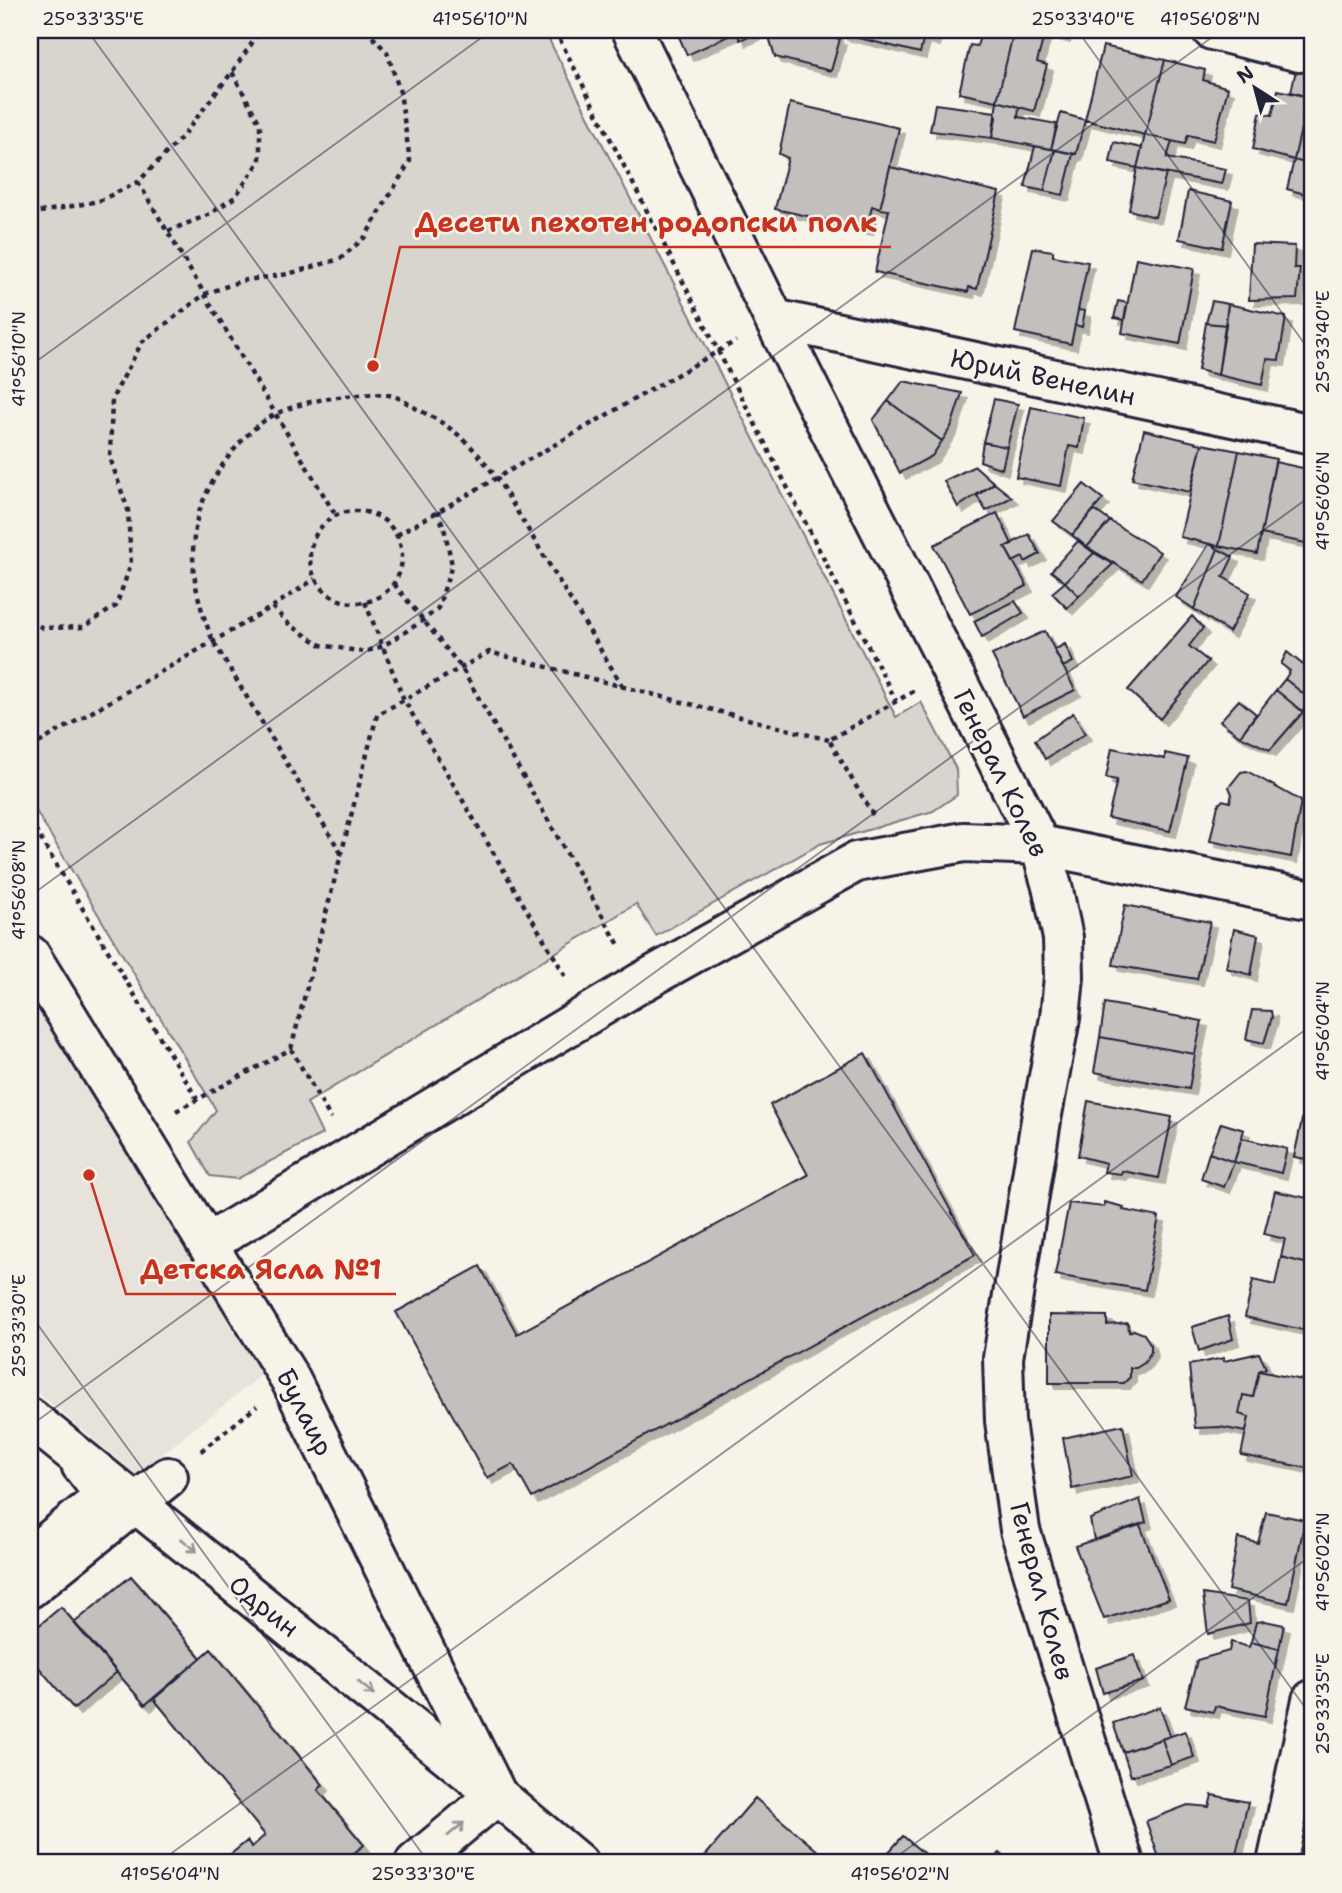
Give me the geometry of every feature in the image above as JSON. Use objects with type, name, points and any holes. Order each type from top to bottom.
[{"type":"street","name":"Генерал Колев","points":[[632,30],[774,319],[1040,845],[1054,890],[1063,937],[1064,977],[1060,1018],[1003,1357],[1004,1421],[1020,1530],[1124,1863]]},
{"type":"street","points":[[1212,30],[1306,49]]},
{"type":"street","name":"Юрий Венелин","points":[[774,319],[1312,434]]},
{"type":"street","points":[[207,1244],[587,1014],[856,862],[964,842],[1040,845],[1312,900]]},
{"type":"street","name":"Булаир","points":[[30,955],[290,1379],[497,1795],[578,1863]]},
{"type":"street","name":"Одрин","points":[[30,1420],[136,1502],[497,1795]]},
{"type":"street","points":[[30,1588],[168,1477]]},
{"type":"street","points":[[1277,1863],[1312,1700]]},
{"type":"street","points":[[415,1863],[497,1795]]},
{"type":"lane","points":[[30,1420],[72,1462],[97,1495],[30,1549]]},
{"type":"path","points":[[30,214],[99,201],[138,182],[182,137],[261,30]]},
{"type":"path","points":[[30,621],[43,628],[84,627],[116,606],[131,564],[128,510],[110,458],[112,399],[142,342],[205,294],[241,281],[288,274],[340,259],[365,237],[410,161],[400,92],[387,52],[366,30]]},
{"type":"path","points":[[555,30],[896,701]]},
{"type":"path","points":[[168,231],[208,215],[235,197],[260,161],[260,124],[232,72]]},
{"type":"path","points":[[138,182],[336,516]]},
{"type":"path","points":[[397,535],[774,319]]},
{"type":"path","points":[[341,853],[212,641],[200,608],[194,573],[194,535],[205,495],[228,456],[259,424],[306,403],[346,396],[394,396],[447,424],[473,447],[497,478],[623,687]]},
{"type":"path","points":[[272,607],[290,625],[321,645],[364,652],[383,646],[438,608],[452,565],[438,511]]},
{"type":"path","points":[[350,512],[377,516],[389,524],[397,535],[401,547],[400,573],[384,594],[366,602],[346,603],[323,590],[315,579],[310,565],[315,537],[324,524],[336,516],[350,512]]},
{"type":"path","points":[[30,748],[272,607],[315,579]]},
{"type":"path","points":[[394,584],[461,667],[640,983]]},
{"type":"path","points":[[366,602],[404,700],[587,1014]]},
{"type":"path","points":[[352,1155],[291,1049],[377,715],[489,652],[830,740],[951,670]]},
{"type":"path","points":[[830,740],[896,855]]},
{"type":"path","points":[[30,821],[197,1099]]},
{"type":"path","points":[[139,1132],[291,1049]]},
{"type":"path","points":[[168,1477],[290,1379]]},
{"type":"shaded area","points":[[30,30],[544,30],[896,717],[921,702],[956,769],[957,795],[933,811],[820,844],[656,936],[636,904],[307,1103],[322,1134],[237,1179],[210,1176],[191,1142],[216,1110],[30,801]]},
{"type":"shaded area","points":[[30,981],[269,1369],[136,1475],[30,1386]]},
{"type":"building","points":[[676,30],[736,30],[737,32],[687,55]]},
{"type":"building","points":[[736,30],[763,30],[740,40]]},
{"type":"building","points":[[767,30],[802,30],[840,39],[831,71],[775,57]]},
{"type":"building","points":[[802,30],[837,30],[836,38]]},
{"type":"building","points":[[842,30],[865,30],[863,39],[841,34]]},
{"type":"building","points":[[865,30],[937,30],[934,40],[924,37],[920,53],[863,39]]},
{"type":"building","points":[[982,30],[1014,30],[997,101],[959,93],[970,45],[977,46]]},
{"type":"building","points":[[1014,30],[1045,32],[1037,62],[1047,65],[1034,111],[997,101]]},
{"type":"building","points":[[1040,30],[1065,30],[1064,37]]},
{"type":"building","points":[[1103,46],[1165,60],[1145,135],[1085,120]]},
{"type":"building","points":[[1165,60],[1205,70],[1203,80],[1228,88],[1214,141],[1188,135],[1185,144],[1145,135]]},
{"type":"building","points":[[1296,70],[1312,74],[1308,97],[1291,92]]},
{"type":"building","points":[[1278,90],[1308,97],[1294,160],[1253,149],[1260,113],[1272,115]]},
{"type":"building","points":[[1308,97],[1312,97],[1312,165],[1294,160]]},
{"type":"building","points":[[997,101],[1019,107],[1018,117],[1057,124],[1051,149],[992,138]]},
{"type":"building","points":[[790,103],[899,128],[880,209],[872,206],[867,229],[775,209],[788,158],[779,154]]},
{"type":"building","points":[[935,104],[995,112],[992,138],[930,131]]},
{"type":"building","points":[[1061,113],[1085,120],[1076,154],[1051,149]]},
{"type":"building","points":[[1145,135],[1172,141],[1167,158],[1226,169],[1222,184],[1137,168]]},
{"type":"building","points":[[1114,142],[1142,148],[1137,168],[1110,162]]},
{"type":"building","points":[[1035,146],[1055,150],[1044,191],[1025,187]]},
{"type":"building","points":[[1055,150],[1073,154],[1063,195],[1044,191]]},
{"type":"building","points":[[1294,160],[1312,165],[1312,196],[1287,189]]},
{"type":"building","points":[[890,167],[999,192],[977,289],[969,287],[968,292],[875,272],[889,210],[880,209]]},
{"type":"building","points":[[1137,168],[1166,174],[1155,217],[1129,210]]},
{"type":"building","points":[[1188,191],[1232,201],[1222,248],[1179,239]]},
{"type":"building","points":[[1252,244],[1295,246],[1294,268],[1300,268],[1297,299],[1249,300]]},
{"type":"building","points":[[1033,248],[1053,251],[1053,256],[1088,262],[1071,344],[1015,332]]},
{"type":"building","points":[[1136,258],[1194,269],[1180,344],[1122,333]]},
{"type":"building","points":[[1118,301],[1127,303],[1124,320],[1114,318]]},
{"type":"building","points":[[1212,301],[1228,304],[1226,325],[1206,323]]},
{"type":"building","points":[[1228,304],[1286,317],[1279,360],[1267,359],[1262,385],[1218,375]]},
{"type":"building","points":[[1078,310],[1085,311],[1082,327],[1075,325]]},
{"type":"building","points":[[1206,323],[1226,325],[1218,375],[1198,370]]},
{"type":"building","points":[[903,381],[962,393],[951,427],[942,441],[888,401]]},
{"type":"building","points":[[994,399],[1018,404],[1007,447],[983,442]]},
{"type":"building","points":[[888,401],[942,441],[932,456],[900,473],[873,420]]},
{"type":"building","points":[[1031,407],[1084,418],[1079,448],[1069,446],[1061,486],[1016,477]]},
{"type":"building","points":[[1144,430],[1202,444],[1190,492],[1132,479]]},
{"type":"building","points":[[983,442],[1007,447],[1002,469],[980,461]]},
{"type":"building","points":[[1202,444],[1239,451],[1219,546],[1180,537]]},
{"type":"building","points":[[1239,451],[1276,459],[1257,554],[1219,546]]},
{"type":"building","points":[[1275,462],[1312,470],[1312,510],[1306,543],[1261,534]]},
{"type":"building","points":[[975,466],[994,483],[958,507],[944,481]]},
{"type":"building","points":[[994,483],[1012,497],[986,511],[977,496]]},
{"type":"building","points":[[1084,484],[1103,499],[1072,535],[1053,521]]},
{"type":"building","points":[[1094,510],[1110,521],[1087,547],[1072,535]]},
{"type":"building","points":[[997,513],[1012,544],[1005,547],[1027,586],[970,614],[934,545]]},
{"type":"building","points":[[1110,521],[1160,552],[1142,580],[1087,547]]},
{"type":"building","points":[[1029,534],[1040,554],[1025,562],[1023,557],[1013,562],[1005,547]]},
{"type":"building","points":[[1078,541],[1094,553],[1065,582],[1051,571]]},
{"type":"building","points":[[1209,544],[1218,549],[1194,609],[1176,597]]},
{"type":"building","points":[[1218,549],[1233,557],[1223,577],[1250,593],[1229,632],[1194,609]]},
{"type":"building","points":[[1094,553],[1113,564],[1079,596],[1065,582]]},
{"type":"building","points":[[1065,582],[1079,596],[1067,608],[1052,593]]},
{"type":"building","points":[[1015,601],[1023,613],[982,637],[974,621]]},
{"type":"building","points":[[1192,616],[1203,628],[1189,646],[1208,661],[1160,719],[1128,690]]},
{"type":"building","points":[[1045,631],[1075,690],[1023,716],[992,655]]},
{"type":"building","points":[[1065,644],[1073,662],[1063,667],[1054,650]]},
{"type":"building","points":[[1287,652],[1312,672],[1311,700],[1285,679],[1290,671],[1281,664]]},
{"type":"building","points":[[1285,679],[1311,700],[1303,712],[1276,690]]},
{"type":"building","points":[[1276,690],[1303,712],[1270,750],[1240,736]]},
{"type":"building","points":[[1239,700],[1256,714],[1240,736],[1220,721]]},
{"type":"building","points":[[1073,713],[1085,734],[1045,759],[1035,740]]},
{"type":"building","points":[[1112,748],[1165,759],[1165,753],[1188,758],[1170,831],[1108,818],[1117,780],[1106,778]]},
{"type":"building","points":[[1247,771],[1301,801],[1291,857],[1210,841],[1218,805],[1223,800],[1230,802],[1232,794],[1229,787],[1241,772]]},
{"type":"building","points":[[1125,905],[1210,922],[1197,979],[1113,965]]},
{"type":"building","points":[[1234,929],[1258,935],[1251,975],[1226,968]]},
{"type":"building","points":[[1105,1003],[1202,1021],[1195,1054],[1100,1037]]},
{"type":"building","points":[[1252,1010],[1271,1011],[1272,1017],[1264,1043],[1246,1039]]},
{"type":"building","points":[[1100,1037],[1195,1054],[1189,1089],[1094,1072]]},
{"type":"building","points":[[865,1053],[975,1255],[532,1498],[513,1464],[487,1478],[396,1312],[480,1266],[517,1334],[808,1175],[770,1105]]},
{"type":"building","points":[[1088,1101],[1172,1117],[1159,1178],[1122,1171],[1121,1174],[1104,1172],[1106,1163],[1078,1156]]},
{"type":"building","points":[[1306,1101],[1312,1102],[1312,1160],[1294,1157]]},
{"type":"building","points":[[1221,1123],[1244,1130],[1234,1162],[1209,1153]]},
{"type":"building","points":[[1242,1138],[1287,1149],[1281,1173],[1234,1162]]},
{"type":"building","points":[[1209,1153],[1234,1162],[1224,1187],[1201,1179]]},
{"type":"building","points":[[1275,1191],[1312,1199],[1312,1265],[1281,1257],[1285,1239],[1264,1234]]},
{"type":"building","points":[[1104,1202],[1124,1207],[1123,1210],[1159,1217],[1145,1290],[1055,1275],[1069,1203],[1104,1207]]},
{"type":"building","points":[[1281,1257],[1312,1265],[1312,1332],[1245,1317],[1253,1280],[1275,1285]]},
{"type":"building","points":[[1049,1315],[1107,1316],[1107,1325],[1128,1323],[1129,1332],[1134,1330],[1144,1334],[1151,1345],[1151,1352],[1144,1363],[1130,1368],[1130,1377],[1124,1383],[1049,1383]]},
{"type":"building","points":[[1228,1316],[1233,1339],[1199,1351],[1192,1327]]},
{"type":"building","points":[[1259,1353],[1266,1368],[1259,1371],[1253,1397],[1243,1395],[1239,1414],[1249,1417],[1246,1432],[1220,1427],[1195,1428],[1189,1365]]},
{"type":"building","points":[[1259,1371],[1312,1382],[1312,1469],[1241,1455],[1249,1417],[1239,1414],[1243,1395],[1253,1397]]},
{"type":"building","points":[[1123,1425],[1133,1476],[1072,1489],[1063,1438]]},
{"type":"building","points":[[1140,1499],[1146,1522],[1094,1540],[1090,1519]]},
{"type":"building","points":[[1266,1512],[1305,1520],[1288,1603],[1228,1590],[1238,1538],[1258,1543]]},
{"type":"building","points":[[1140,1525],[1169,1599],[1104,1619],[1075,1546]]},
{"type":"building","points":[[131,1576],[201,1658],[145,1705],[74,1623]]},
{"type":"building","points":[[1203,1594],[1248,1601],[1250,1623],[1208,1634]]},
{"type":"building","points":[[61,1607],[117,1672],[74,1709],[30,1657],[30,1633]]},
{"type":"building","points":[[1256,1622],[1284,1625],[1279,1649],[1251,1642]]},
{"type":"building","points":[[1231,1642],[1249,1647],[1251,1642],[1279,1649],[1265,1716],[1215,1706],[1213,1712],[1185,1706],[1197,1660],[1229,1651]]},
{"type":"building","points":[[211,1649],[323,1785],[318,1790],[364,1845],[341,1863],[220,1863],[247,1841],[252,1847],[265,1835],[154,1699]]},
{"type":"building","points":[[1134,1655],[1143,1681],[1103,1693],[1096,1668]]},
{"type":"building","points":[[1160,1707],[1170,1736],[1123,1752],[1113,1723]]},
{"type":"building","points":[[1185,1731],[1194,1757],[1171,1765],[1162,1739]]},
{"type":"building","points":[[1162,1739],[1171,1765],[1131,1776],[1123,1752]]},
{"type":"building","points":[[1212,1795],[1248,1802],[1234,1863],[1161,1863],[1146,1821],[1188,1805],[1209,1807]]},
{"type":"building","points":[[755,1798],[832,1863],[699,1863]]},
{"type":"building","points":[[903,1836],[935,1863],[879,1863]]},
{"type":"building","points":[[1000,1853],[1012,1863],[991,1863]]},
{"type":"place","name":"Десети пехотен родопски полк","points":[[373,366]]},
{"type":"place","name":"Детска Ясла №1","points":[[89,1175]]}]
